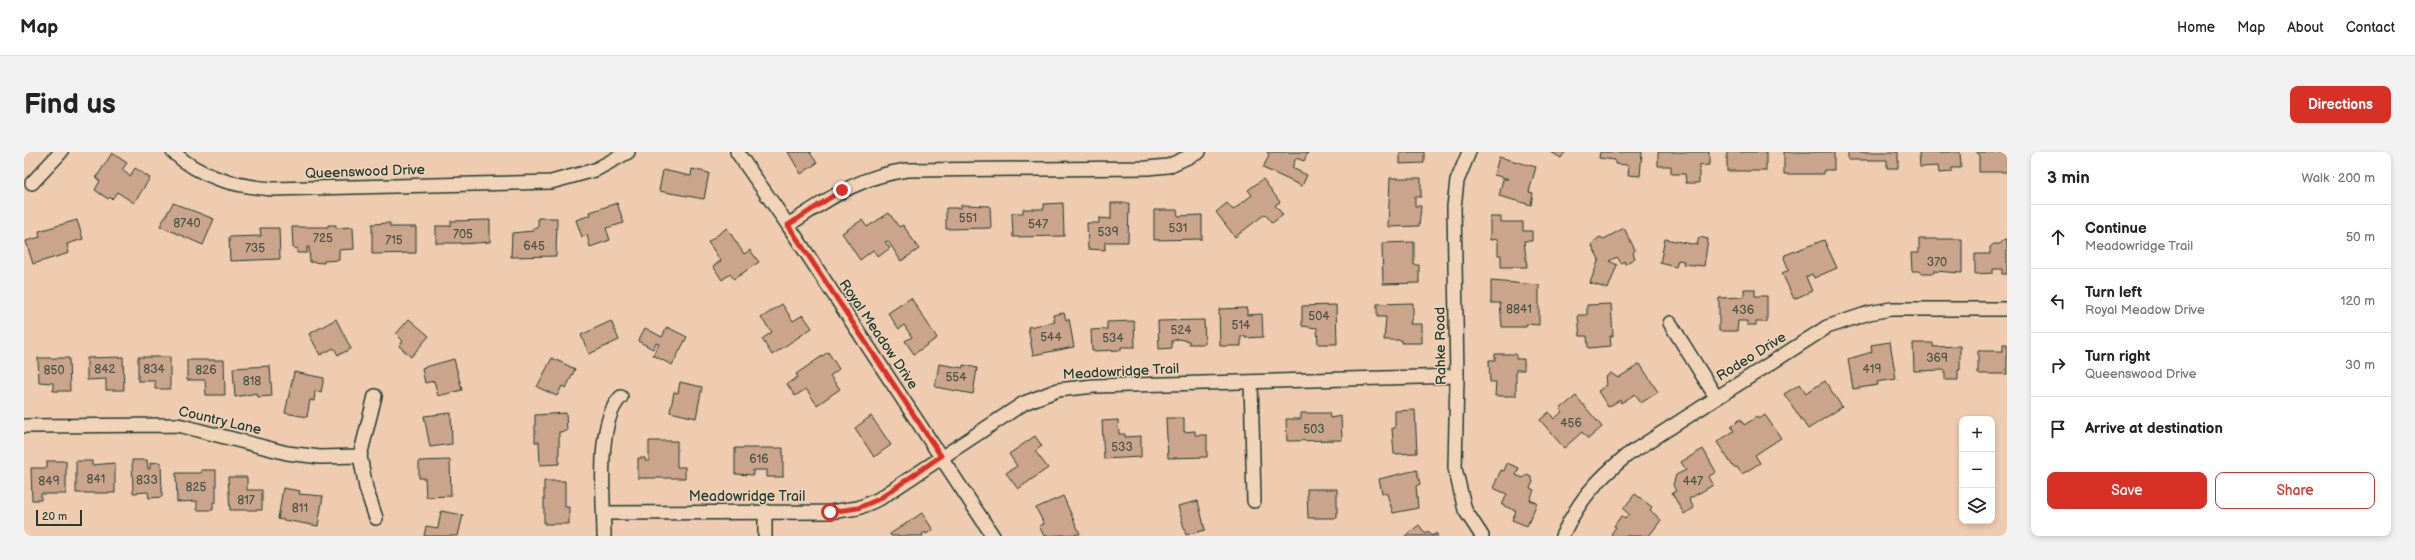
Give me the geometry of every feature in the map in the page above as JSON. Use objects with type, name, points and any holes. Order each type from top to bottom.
[{"type":"street","points":[[32,183],[61,152]]},
{"type":"street","name":"Queenswood Drive","points":[[173,152],[184,162],[205,175],[240,187],[272,189],[551,182],[595,170],[628,152]]},
{"type":"street","name":"Royal Meadow Drive","points":[[737,152],[788,225],[993,536]]},
{"type":"street","points":[[788,225],[849,186],[884,173],[907,170],[1147,168],[1168,166],[1182,162],[1199,152]]},
{"type":"street","name":"Rahke Road","points":[[1469,152],[1457,180],[1454,207],[1457,376],[1455,468],[1466,510],[1482,536]]},
{"type":"street","name":"Rodeo Drive","points":[[1562,536],[1573,513],[1599,479],[1626,456],[1827,327],[1869,312],[1891,309],[2007,309]]},
{"type":"street","points":[[1670,322],[1716,397]]},
{"type":"street","name":"Meadowridge Trail","points":[[604,513],[765,511],[830,512],[858,508],[879,499],[941,456],[1024,403],[1058,390],[1094,386],[1457,376]]},
{"type":"street","points":[[1251,382],[1254,501]]},
{"type":"street","points":[[375,396],[360,456],[366,488],[376,518]]},
{"type":"street","points":[[604,536],[604,435],[610,414],[621,397]]},
{"type":"street","name":"Country Lane","points":[[24,426],[178,425],[287,453],[320,456],[360,456]]},
{"type":"street","points":[[765,511],[765,536]]},
{"type":"building","points":[[788,152],[812,152],[810,153],[817,163],[801,174]]},
{"type":"building","points":[[1267,152],[1308,152],[1304,161],[1296,158],[1292,168],[1307,175],[1302,186],[1263,168],[1269,155]]},
{"type":"building","points":[[1400,152],[1424,152],[1424,163],[1400,164]]},
{"type":"building","points":[[1551,152],[1565,152],[1561,158]]},
{"type":"building","points":[[1600,152],[1642,152],[1640,176],[1628,175],[1629,165],[1615,164],[1615,160],[1599,158]]},
{"type":"building","points":[[1658,152],[1709,152],[1709,165],[1699,166],[1699,183],[1686,183],[1685,174],[1671,174],[1671,166],[1658,166]]},
{"type":"building","points":[[1727,152],[1766,152],[1766,171],[1727,171]]},
{"type":"building","points":[[1784,152],[1834,152],[1834,170],[1824,170],[1824,174],[1784,174]]},
{"type":"building","points":[[1848,152],[1898,152],[1898,168],[1887,168],[1887,160],[1848,160]]},
{"type":"building","points":[[1919,152],[1960,152],[1961,168],[1952,168],[1952,172],[1939,173],[1938,166],[1920,167]]},
{"type":"building","points":[[1976,152],[2007,152],[2007,172],[1979,172],[1979,154]]},
{"type":"building","points":[[112,153],[127,163],[122,170],[130,176],[135,168],[150,178],[134,203],[117,192],[112,199],[110,197],[108,199],[95,190],[100,181],[96,178]]},
{"type":"building","points":[[1499,157],[1536,167],[1529,192],[1533,193],[1531,205],[1499,196],[1503,179],[1509,179],[1494,175]]},
{"type":"building","points":[[692,169],[709,173],[704,199],[659,191],[663,170],[691,176]]},
{"type":"building","points":[[1390,178],[1421,178],[1421,197],[1415,197],[1415,206],[1421,206],[1419,226],[1388,227]]},
{"type":"building","points":[[1263,179],[1280,202],[1275,205],[1283,215],[1272,223],[1265,214],[1235,237],[1216,212],[1227,203],[1233,210],[1252,195],[1248,190]]},
{"type":"building","points":[[173,203],[214,219],[203,245],[160,226]]},
{"type":"building","points":[[617,203],[624,223],[606,228],[610,240],[590,247],[587,235],[582,237],[576,220],[591,215],[590,212]]},
{"type":"building","points":[[1063,203],[1064,236],[1013,237],[1012,213],[1023,213],[1023,209],[1044,209],[1044,204]]},
{"type":"building","points":[[1111,203],[1129,203],[1128,242],[1105,242],[1105,250],[1088,249],[1087,223],[1099,223],[1099,218],[1111,219]]},
{"type":"building","points":[[961,205],[990,206],[991,228],[946,229],[946,208],[961,208]]},
{"type":"building","points":[[1154,210],[1177,210],[1178,216],[1202,215],[1202,239],[1154,240]]},
{"type":"building","points":[[889,213],[899,227],[903,225],[919,249],[901,261],[888,241],[885,242],[890,248],[878,257],[873,250],[860,260],[842,233],[862,220],[867,227]]},
{"type":"building","points":[[1490,217],[1501,217],[1501,222],[1523,222],[1523,231],[1532,231],[1532,241],[1524,241],[1527,267],[1501,267],[1501,255],[1498,255],[1498,239],[1490,240]]},
{"type":"building","points":[[538,218],[557,218],[556,256],[511,257],[512,233],[533,231],[533,228],[538,228]]},
{"type":"building","points":[[77,220],[83,239],[67,244],[69,253],[33,264],[26,241],[40,237],[39,231]]},
{"type":"building","points":[[490,220],[490,242],[461,244],[436,243],[436,226],[451,226],[451,221]]},
{"type":"building","points":[[390,223],[390,227],[416,227],[416,253],[372,254],[372,224]]},
{"type":"building","points":[[328,225],[336,225],[336,228],[353,227],[354,249],[339,250],[339,260],[324,261],[324,263],[310,262],[309,247],[307,247],[307,253],[297,253],[297,248],[293,248],[292,227],[328,227]]},
{"type":"building","points":[[260,228],[279,228],[280,259],[230,261],[229,237],[261,236]]},
{"type":"building","points":[[727,228],[744,254],[750,250],[759,262],[734,279],[730,274],[722,280],[713,266],[721,261],[708,242]]},
{"type":"building","points":[[1624,228],[1635,250],[1633,253],[1635,258],[1625,264],[1624,261],[1621,263],[1617,257],[1609,261],[1617,265],[1608,289],[1590,283],[1599,259],[1592,246],[1600,237],[1604,239]]},
{"type":"building","points":[[1699,237],[1708,239],[1704,266],[1683,264],[1684,261],[1678,260],[1676,267],[1660,263],[1665,239],[1697,245]]},
{"type":"building","points":[[1919,239],[1962,239],[1962,273],[1934,271],[1934,273],[1920,273],[1920,271],[1912,271],[1911,253],[1919,253]]},
{"type":"building","points":[[2007,239],[2007,274],[2002,274],[2002,269],[1993,269],[1993,273],[1975,274],[1975,254],[1990,254],[1990,247],[1994,244],[2000,244]]},
{"type":"building","points":[[1824,240],[1837,268],[1814,278],[1812,274],[1806,277],[1812,291],[1794,299],[1782,273],[1789,270],[1784,258],[1785,255]]},
{"type":"building","points":[[1414,242],[1414,265],[1419,265],[1419,283],[1383,284],[1382,243]]},
{"type":"building","points":[[1491,281],[1539,285],[1539,325],[1526,324],[1526,327],[1502,327],[1500,303],[1491,303]]},
{"type":"building","points":[[1744,289],[1755,289],[1755,296],[1767,296],[1767,322],[1756,322],[1756,325],[1747,325],[1747,321],[1738,321],[1737,331],[1719,331],[1719,298],[1744,297]]},
{"type":"building","points":[[911,298],[937,338],[914,354],[905,341],[912,337],[904,325],[899,329],[888,313]]},
{"type":"building","points":[[1413,303],[1413,314],[1410,324],[1422,324],[1422,343],[1402,343],[1402,340],[1384,340],[1386,317],[1377,317],[1377,304]]},
{"type":"building","points":[[782,304],[793,321],[803,315],[812,328],[772,355],[762,339],[772,332],[761,318]]},
{"type":"building","points":[[1611,304],[1613,336],[1610,336],[1611,346],[1588,348],[1587,336],[1580,336],[1578,315],[1587,315],[1587,305]]},
{"type":"building","points":[[1336,305],[1337,344],[1318,344],[1317,328],[1302,326],[1302,306]]},
{"type":"building","points":[[1247,308],[1247,315],[1262,314],[1263,337],[1245,338],[1245,336],[1241,336],[1241,346],[1220,346],[1219,309]]},
{"type":"building","points":[[1064,313],[1066,320],[1069,319],[1074,347],[1033,355],[1028,327],[1055,322],[1053,315]]},
{"type":"building","points":[[336,319],[351,349],[338,355],[334,348],[320,355],[309,334]]},
{"type":"building","points":[[409,319],[429,336],[411,357],[399,346],[403,341],[396,334]]},
{"type":"building","points":[[1204,320],[1205,344],[1189,344],[1189,341],[1178,339],[1172,341],[1172,348],[1159,349],[1158,321]]},
{"type":"building","points":[[611,321],[619,340],[589,354],[581,335]]},
{"type":"building","points":[[1134,321],[1135,347],[1121,347],[1121,350],[1092,351],[1091,330],[1107,329],[1107,322]]},
{"type":"building","points":[[667,327],[687,337],[672,365],[653,355],[659,344],[656,343],[653,349],[638,341],[645,328],[662,337]]},
{"type":"building","points":[[1890,342],[1896,379],[1877,382],[1878,385],[1853,389],[1848,359],[1872,352],[1871,345]]},
{"type":"building","points":[[1913,343],[1933,343],[1933,347],[1960,346],[1960,370],[1958,370],[1958,380],[1945,380],[1945,370],[1914,371]]},
{"type":"building","points":[[2003,344],[2007,344],[2007,374],[1978,374],[1978,351],[2003,351]]},
{"type":"building","points":[[828,352],[839,369],[830,376],[840,389],[817,405],[806,389],[795,396],[787,384],[798,377],[796,374]]},
{"type":"building","points":[[1495,354],[1516,354],[1516,359],[1524,359],[1524,370],[1516,370],[1516,396],[1495,396],[1496,382],[1490,382],[1489,360],[1495,360]]},
{"type":"building","points":[[123,357],[124,390],[106,390],[106,379],[87,380],[87,358]]},
{"type":"building","points":[[138,357],[170,357],[170,389],[155,389],[155,381],[138,381]]},
{"type":"building","points":[[38,358],[69,358],[70,391],[53,391],[53,383],[39,382]]},
{"type":"building","points":[[552,358],[575,369],[566,388],[562,386],[557,396],[537,387]]},
{"type":"building","points":[[454,359],[462,390],[438,396],[434,381],[425,383],[422,368]]},
{"type":"building","points":[[187,360],[224,360],[225,395],[206,395],[205,380],[187,380]]},
{"type":"building","points":[[939,364],[963,368],[963,365],[977,368],[973,394],[935,387]]},
{"type":"building","points":[[1640,364],[1658,392],[1641,403],[1635,394],[1621,403],[1620,400],[1608,407],[1598,391],[1607,385],[1606,377],[1611,373],[1618,378]]},
{"type":"building","points":[[270,366],[272,396],[258,397],[257,393],[235,397],[233,368]]},
{"type":"building","points":[[294,372],[324,378],[321,392],[315,391],[314,401],[310,400],[307,417],[285,413]]},
{"type":"building","points":[[1825,381],[1842,407],[1808,429],[1784,394],[1800,384],[1806,393]]},
{"type":"building","points":[[680,382],[702,387],[696,418],[670,412],[674,392],[678,393]]},
{"type":"building","points":[[1576,396],[1602,427],[1588,439],[1582,432],[1564,448],[1540,420],[1549,412],[1554,419],[1562,412],[1560,409]]},
{"type":"building","points":[[1415,410],[1417,453],[1394,454],[1392,428],[1395,428],[1395,411]]},
{"type":"building","points":[[451,413],[452,444],[430,447],[424,416]]},
{"type":"building","points":[[566,413],[567,431],[559,432],[559,464],[540,465],[539,442],[535,442],[535,415]]},
{"type":"building","points":[[1301,413],[1329,413],[1330,418],[1341,416],[1342,440],[1287,441],[1286,419],[1301,419]]},
{"type":"building","points":[[1765,415],[1781,438],[1755,455],[1760,463],[1742,474],[1737,467],[1734,468],[1717,442],[1734,431],[1731,426],[1741,419],[1744,425],[1757,417],[1759,419]]},
{"type":"building","points":[[871,416],[891,445],[874,457],[855,428]]},
{"type":"building","points":[[1166,418],[1184,418],[1184,432],[1195,431],[1195,435],[1207,435],[1207,457],[1168,458]]},
{"type":"building","points":[[1118,420],[1119,434],[1125,434],[1125,437],[1141,436],[1141,457],[1104,459],[1102,421]]},
{"type":"building","points":[[1035,436],[1042,446],[1035,451],[1048,468],[1018,489],[1006,473],[1017,466],[1009,454]]},
{"type":"building","points":[[649,441],[677,441],[677,467],[685,467],[685,478],[638,478],[638,458],[645,458],[645,461],[649,461]]},
{"type":"building","points":[[735,448],[783,448],[783,477],[767,477],[767,470],[753,470],[753,475],[735,474]]},
{"type":"building","points":[[1703,449],[1716,472],[1708,477],[1713,485],[1689,499],[1694,508],[1684,514],[1672,493],[1676,491],[1673,485],[1676,475],[1686,470],[1681,462]]},
{"type":"building","points":[[132,460],[147,460],[148,469],[150,469],[150,463],[161,462],[162,497],[149,498],[148,492],[133,493]]},
{"type":"building","points":[[450,460],[451,496],[426,497],[425,478],[419,478],[419,461]]},
{"type":"building","points":[[47,461],[66,461],[66,494],[41,494],[41,500],[32,500],[31,468],[47,468]]},
{"type":"building","points":[[76,461],[92,461],[92,465],[115,463],[115,493],[76,493]]},
{"type":"building","points":[[1507,463],[1519,468],[1516,475],[1523,478],[1527,475],[1531,477],[1533,482],[1530,488],[1534,490],[1530,500],[1537,503],[1527,526],[1512,520],[1516,511],[1502,505],[1507,494],[1493,488],[1501,470],[1504,471]]},
{"type":"building","points":[[201,470],[216,470],[216,502],[213,502],[213,510],[197,510],[197,501],[177,502],[176,473],[201,473]]},
{"type":"building","points":[[1417,470],[1420,484],[1416,486],[1418,508],[1393,513],[1387,494],[1382,493],[1379,479]]},
{"type":"building","points":[[228,477],[247,477],[247,490],[262,490],[262,510],[230,510]]},
{"type":"building","points":[[544,481],[565,481],[565,507],[569,507],[569,524],[544,524]]},
{"type":"building","points":[[283,488],[300,491],[299,494],[323,496],[318,526],[278,519]]},
{"type":"building","points":[[1307,489],[1337,489],[1337,518],[1308,518]]},
{"type":"building","points":[[1635,494],[1652,507],[1650,510],[1661,520],[1649,536],[1613,536],[1611,534],[1616,527],[1614,526],[1621,516],[1625,519],[1629,514],[1623,509]]},
{"type":"building","points":[[1063,496],[1080,534],[1044,536],[1039,526],[1044,524],[1036,508]]},
{"type":"building","points":[[1198,501],[1205,530],[1186,535],[1178,506]]},
{"type":"building","points":[[441,511],[463,515],[458,536],[424,536],[426,526],[438,528]]},
{"type":"building","points":[[922,513],[933,530],[926,534],[925,532],[922,534],[923,536],[891,536],[890,534]]},
{"type":"building","points":[[1419,525],[1425,533],[1428,531],[1432,536],[1405,536]]},
{"type":"route","points":[[830,512],[858,508],[879,499],[941,456],[788,225],[842,190]]}]
